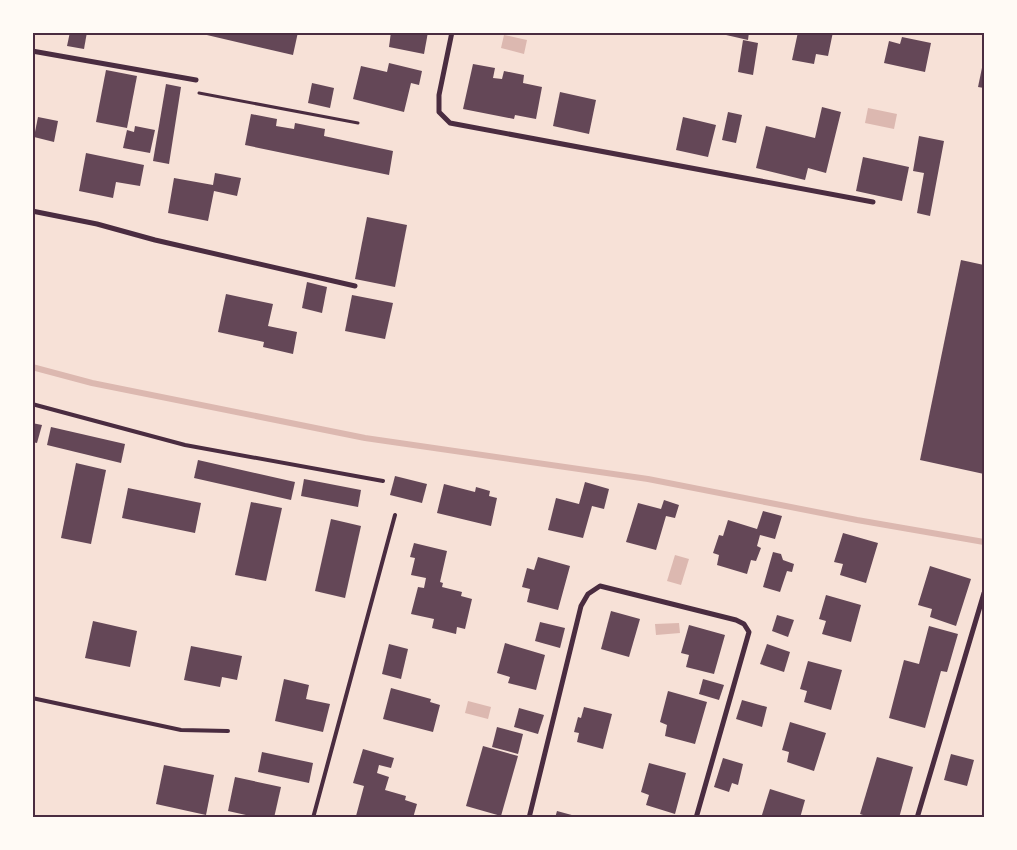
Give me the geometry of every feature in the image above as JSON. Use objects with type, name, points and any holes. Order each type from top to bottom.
[{"type":"street","points":[[452,32],[439,95],[439,112],[450,123],[873,202]]},
{"type":"street","points":[[32,51],[196,80]]},
{"type":"street","points":[[32,212],[97,224],[155,240],[355,286]]},
{"type":"street","points":[[529,818],[581,606],[588,594],[600,586],[736,620],[744,624],[749,632],[696,818]]},
{"type":"street","points":[[918,818],[984,593]]},
{"type":"lane","points":[[32,404],[185,444],[383,481]]},
{"type":"lane","points":[[313,818],[395,515]]},
{"type":"lane","points":[[32,698],[181,730],[228,731]]},
{"type":"path","points":[[199,93],[358,123]]},
{"type":"shaded area","points":[[504,35],[527,40],[524,54],[501,48]]},
{"type":"shaded area","points":[[868,108],[897,114],[894,129],[865,123]]},
{"type":"shaded area","points":[[675,555],[689,559],[681,585],[667,581]]},
{"type":"shaded area","points":[[679,623],[680,633],[656,635],[655,624]]},
{"type":"shaded area","points":[[468,701],[491,707],[488,719],[465,713]]},
{"type":"building","points":[[70,32],[87,32],[84,49],[67,46]]},
{"type":"building","points":[[194,32],[298,32],[293,55]]},
{"type":"building","points":[[391,32],[428,32],[424,54],[389,47]]},
{"type":"building","points":[[713,32],[749,32],[748,40]]},
{"type":"building","points":[[798,32],[833,32],[828,56],[816,54],[814,64],[792,60]]},
{"type":"building","points":[[902,37],[931,43],[925,72],[884,63],[889,41],[900,44]]},
{"type":"building","points":[[743,40],[758,43],[753,75],[738,72]]},
{"type":"building","points":[[389,63],[422,71],[419,85],[411,83],[404,112],[353,99],[361,66],[387,72]]},
{"type":"building","points":[[984,63],[984,88],[978,87]]},
{"type":"building","points":[[473,64],[495,68],[493,78],[502,79],[504,71],[524,75],[523,83],[542,87],[536,119],[515,115],[514,119],[463,109]]},
{"type":"building","points":[[106,70],[137,76],[127,128],[96,122]]},
{"type":"building","points":[[312,83],[334,88],[330,108],[308,103]]},
{"type":"building","points":[[166,84],[181,87],[169,164],[153,161]]},
{"type":"building","points":[[560,92],[596,100],[589,134],[553,126]]},
{"type":"building","points":[[822,107],[841,112],[826,173],[808,168],[805,180],[756,168],[766,126],[815,138]]},
{"type":"building","points":[[728,112],[742,115],[736,143],[722,140]]},
{"type":"building","points":[[251,114],[277,119],[276,126],[294,129],[295,123],[325,129],[324,136],[393,151],[389,175],[245,145]]},
{"type":"building","points":[[38,117],[58,121],[54,142],[34,137]]},
{"type":"building","points":[[683,117],[716,125],[708,157],[676,150]]},
{"type":"building","points":[[135,126],[155,130],[150,153],[123,148],[127,130],[134,132]]},
{"type":"building","points":[[919,136],[944,141],[930,216],[917,213],[924,173],[913,171]]},
{"type":"building","points":[[86,153],[144,165],[140,186],[116,182],[113,198],[79,191]]},
{"type":"building","points":[[863,157],[909,167],[902,201],[856,191]]},
{"type":"building","points":[[215,173],[241,178],[237,196],[214,191],[208,221],[168,213],[174,178],[213,185]]},
{"type":"building","points":[[367,217],[407,225],[395,287],[355,279]]},
{"type":"building","points":[[961,260],[984,265],[984,474],[920,460]]},
{"type":"building","points":[[307,282],[327,287],[322,313],[302,308]]},
{"type":"building","points":[[226,294],[273,304],[268,326],[297,332],[293,354],[263,347],[264,342],[218,332]]},
{"type":"building","points":[[352,295],[393,303],[385,339],[345,331]]},
{"type":"building","points":[[32,423],[42,425],[37,443],[32,442]]},
{"type":"building","points":[[51,427],[125,444],[121,463],[47,445]]},
{"type":"building","points":[[198,460],[295,482],[291,500],[194,478]]},
{"type":"building","points":[[76,463],[106,470],[91,544],[61,538]]},
{"type":"building","points":[[395,476],[427,484],[422,503],[390,495]]},
{"type":"building","points":[[304,479],[361,490],[358,507],[301,496]]},
{"type":"building","points":[[585,482],[609,489],[604,509],[592,506],[583,538],[548,530],[556,498],[579,504]]},
{"type":"building","points":[[444,484],[475,492],[476,487],[490,491],[489,496],[497,498],[491,526],[437,513]]},
{"type":"building","points":[[128,488],[201,503],[195,533],[122,518]]},
{"type":"building","points":[[664,500],[679,505],[675,518],[666,516],[656,550],[626,542],[638,503],[661,509]]},
{"type":"building","points":[[251,502],[282,508],[266,581],[235,575]]},
{"type":"building","points":[[763,511],[782,516],[775,539],[760,535],[757,546],[761,548],[756,561],[751,560],[747,574],[717,565],[719,555],[713,553],[719,535],[723,536],[728,520],[757,529]]},
{"type":"building","points":[[331,519],[361,526],[345,598],[315,591]]},
{"type":"building","points":[[843,533],[878,543],[866,583],[840,575],[843,564],[834,562]]},
{"type":"building","points":[[414,543],[447,551],[440,582],[443,583],[442,587],[462,592],[461,596],[472,599],[465,629],[457,627],[456,634],[432,628],[434,619],[411,614],[418,587],[424,588],[426,578],[411,575],[415,558],[410,557]]},
{"type":"building","points":[[773,552],[781,554],[783,560],[794,564],[792,572],[787,571],[780,592],[763,587]]},
{"type":"building","points":[[538,557],[570,566],[558,610],[527,602],[530,589],[522,587],[527,568],[534,570]]},
{"type":"building","points":[[930,566],[971,579],[956,626],[930,617],[932,609],[918,605]]},
{"type":"building","points":[[826,595],[861,605],[851,642],[822,634],[826,621],[819,619]]},
{"type":"building","points":[[611,611],[640,619],[629,657],[601,649]]},
{"type":"building","points":[[777,615],[794,620],[788,637],[772,631]]},
{"type":"building","points":[[93,621],[137,631],[130,667],[85,658]]},
{"type":"building","points":[[540,622],[565,628],[560,648],[535,641]]},
{"type":"building","points":[[689,625],[725,635],[714,674],[686,667],[689,655],[681,653]]},
{"type":"building","points":[[929,626],[958,634],[947,672],[941,671],[925,728],[889,718],[904,660],[919,664]]},
{"type":"building","points":[[505,643],[545,655],[536,690],[508,683],[510,677],[497,673]]},
{"type":"building","points":[[389,644],[408,649],[401,679],[382,674]]},
{"type":"building","points":[[767,644],[790,652],[784,672],[760,664]]},
{"type":"building","points":[[191,646],[242,656],[237,680],[222,677],[220,687],[184,680]]},
{"type":"building","points":[[808,661],[842,670],[831,710],[804,702],[807,691],[800,689]]},
{"type":"building","points":[[284,679],[309,685],[306,699],[330,704],[323,732],[275,721]]},
{"type":"building","points":[[703,679],[724,685],[719,700],[699,694]]},
{"type":"building","points":[[391,688],[431,699],[430,702],[440,705],[433,732],[383,719]]},
{"type":"building","points":[[668,691],[707,702],[695,744],[665,736],[667,725],[660,722]]},
{"type":"building","points":[[742,700],[767,707],[762,727],[736,719]]},
{"type":"building","points":[[584,707],[612,714],[603,749],[577,742],[579,733],[574,732],[578,717],[581,718]]},
{"type":"building","points":[[519,708],[544,715],[538,734],[514,727]]},
{"type":"building","points":[[790,722],[826,733],[814,771],[787,762],[789,752],[782,750]]},
{"type":"building","points":[[497,727],[523,734],[518,754],[492,747]]},
{"type":"building","points":[[483,746],[518,756],[501,816],[466,806]]},
{"type":"building","points":[[363,749],[394,758],[391,768],[379,765],[377,773],[389,777],[385,790],[406,796],[405,800],[417,804],[413,818],[361,818],[356,816],[364,786],[353,783]]},
{"type":"building","points":[[262,752],[313,763],[309,783],[258,772]]},
{"type":"building","points":[[951,754],[974,760],[967,786],[944,780]]},
{"type":"building","points":[[877,757],[913,767],[899,818],[872,818],[860,814]]},
{"type":"building","points":[[723,758],[743,764],[738,785],[732,783],[729,792],[714,787]]},
{"type":"building","points":[[649,763],[686,773],[675,814],[646,805],[649,795],[641,792]]},
{"type":"building","points":[[164,765],[214,775],[206,815],[156,804]]},
{"type":"building","points":[[235,777],[281,787],[274,818],[260,818],[228,811]]},
{"type":"building","points":[[770,789],[805,800],[800,818],[761,818]]},
{"type":"building","points":[[557,811],[579,817],[579,818],[555,818]]},
{"type":"waterway","points":[[32,367],[92,383],[365,438],[648,479],[857,520],[984,542]]}]
